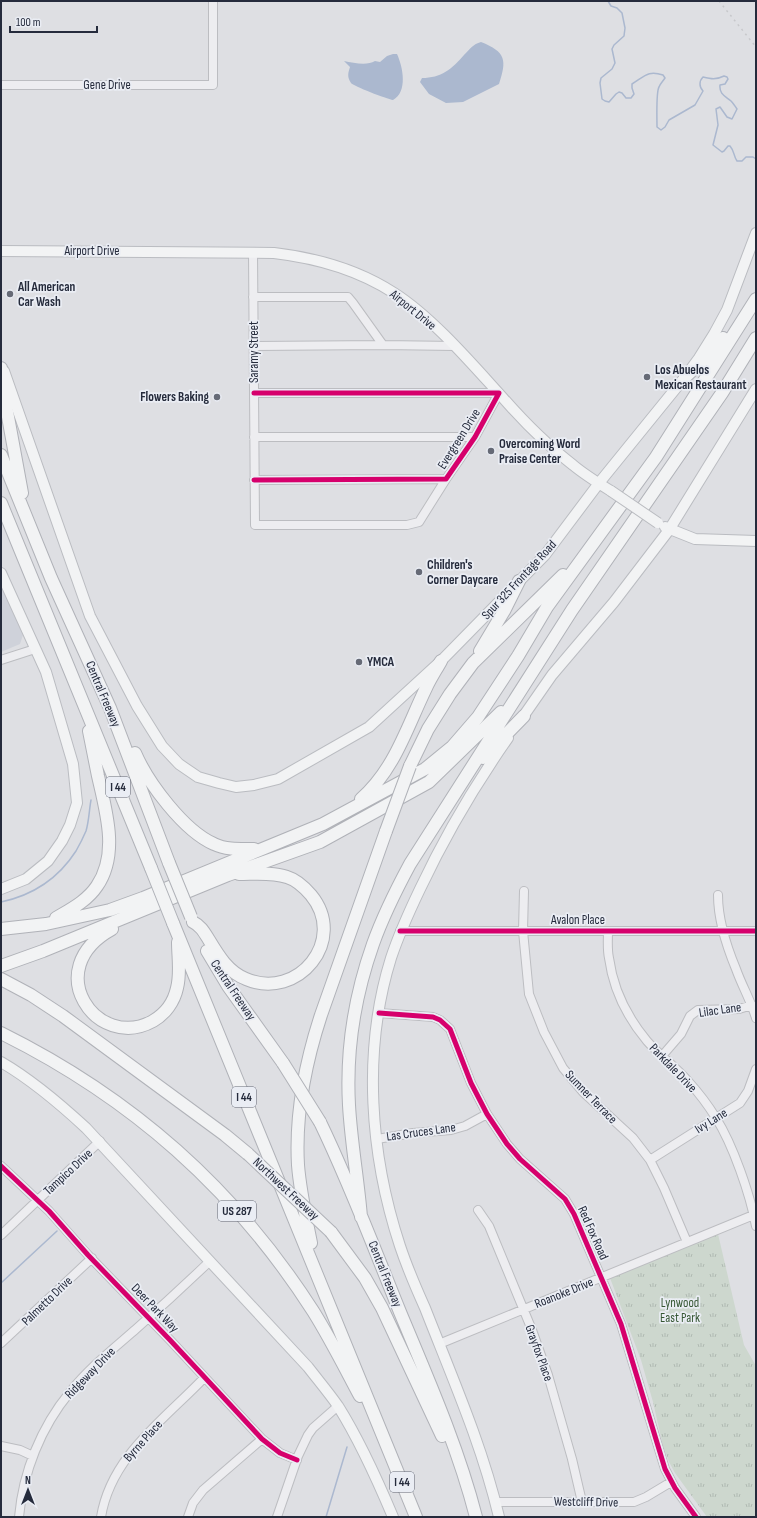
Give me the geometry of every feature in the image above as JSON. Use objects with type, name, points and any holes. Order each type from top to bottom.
[{"type":"highway","points":[[685,377],[713,351],[756,296]]},
{"type":"highway","points":[[1,929],[46,924],[110,910],[342,815],[425,769],[452,747],[478,717],[518,656],[547,607],[656,457],[756,299]]},
{"type":"highway","points":[[361,1217],[349,1105],[348,1072],[355,1012],[362,978],[373,943],[390,903],[410,864],[572,610],[722,393],[756,338]]},
{"type":"highway","points":[[722,393],[756,351]]},
{"type":"highway","points":[[1,368],[2,384],[25,516]]},
{"type":"highway","name":"Central Freeway","points":[[1,455],[51,578],[110,708],[192,920],[218,970],[283,1063],[320,1122],[334,1151],[435,1396],[469,1489],[476,1517]]},
{"type":"highway","name":"Central Freeway","points":[[1,503],[416,1517]]},
{"type":"highway","points":[[1,507],[7,518]]},
{"type":"highway","points":[[316,1270],[301,1192],[298,1166],[300,1098],[312,1043],[410,766],[428,729],[450,694],[474,663],[587,552]]},
{"type":"highway","points":[[474,663],[519,581]]},
{"type":"highway","points":[[342,815],[374,788],[390,765],[426,687],[441,661]]},
{"type":"highway","points":[[1,966],[139,912],[228,874],[320,842],[429,782],[516,698]]},
{"type":"highway","points":[[46,924],[79,904],[92,892],[101,879],[107,866],[109,856],[107,820],[84,706]]},
{"type":"highway","points":[[110,708],[121,722],[140,766],[164,799],[188,826],[199,836],[215,845],[235,849],[261,849]]},
{"type":"highway","points":[[463,779],[524,716]]},
{"type":"highway","points":[[192,920],[200,926],[223,962],[236,974],[245,979],[263,984],[283,983],[300,974],[313,962],[322,942],[323,924],[321,912],[316,901],[308,892],[300,884],[277,874],[228,874]]},
{"type":"highway","points":[[139,912],[134,917],[100,935],[89,945],[80,962],[78,972],[80,994],[84,1003],[93,1014],[102,1020],[120,1027],[132,1027],[151,1022],[164,1012],[174,997],[177,988],[179,977],[178,935]]},
{"type":"highway","name":"Northwest Freeway","points":[[5,981],[31,995],[70,1020],[225,1135],[248,1154],[331,1232],[365,1278],[382,1308],[424,1400],[469,1489]]},
{"type":"highway","name":"US 287","points":[[1,1035],[30,1047],[64,1066],[108,1095],[153,1129],[211,1182],[267,1246],[314,1312],[387,1446]]},
{"type":"main road","name":"Spur 325 Frontage Road","points":[[219,783],[236,787],[254,785],[278,779],[369,727],[441,661],[545,555],[599,483],[685,377],[722,321],[756,233]]},
{"type":"main road","name":"Airport Drive","points":[[1,251],[253,252],[297,256],[340,266],[395,293],[455,346],[538,434],[573,465],[658,523],[669,530],[695,539],[756,541]]},
{"type":"main road","name":"Central Freeway","points":[[1,364],[90,616],[136,706],[162,746],[179,764],[198,776],[219,783]]},
{"type":"main road","points":[[400,931],[438,851],[488,767],[552,675],[614,602],[669,530],[756,390]]},
{"type":"main road","points":[[1,573],[46,672],[73,764],[77,803],[70,825],[62,841],[48,861],[26,879],[1,889]]},
{"type":"main road","name":"Central Freeway","points":[[400,931],[390,961],[378,1013],[374,1058],[373,1100],[384,1194],[400,1248],[474,1431],[499,1517]]},
{"type":"main road","points":[[1,1062],[18,1072],[49,1095],[100,1141],[308,1367],[338,1406],[367,1457],[393,1517]]},
{"type":"street","name":"Gene Drive","points":[[1,85],[213,85],[213,1]]},
{"type":"street","name":"Saramy Street","points":[[253,252],[255,525]]},
{"type":"street","points":[[253,297],[348,297],[383,345]]},
{"type":"street","points":[[254,346],[455,346]]},
{"type":"street","name":"Evergreen Drive","points":[[254,393],[499,393],[475,437],[419,522],[407,525],[255,525]]},
{"type":"street","name":"Evergreen Drive","points":[[254,437],[475,437]]},
{"type":"street","name":"Evergreen Drive","points":[[254,480],[446,479]]},
{"type":"street","points":[[1,660],[35,650]]},
{"type":"street","name":"Sumner Terrace","points":[[524,891],[523,931],[529,994],[544,1032],[560,1062],[582,1092],[633,1138],[650,1160],[664,1188],[687,1242]]},
{"type":"street","points":[[718,895],[718,909],[722,931],[756,1018]]},
{"type":"street","name":"Avalon Place","points":[[400,931],[756,931]]},
{"type":"street","name":"Parkdale Drive","points":[[608,931],[608,957],[613,979],[625,1009],[647,1041],[688,1081],[716,1118],[727,1138],[738,1166],[755,1214],[756,1226]]},
{"type":"street","name":"Lilac Lane","points":[[662,1056],[680,1034],[690,1016],[698,1010],[738,1009],[752,1005]]},
{"type":"street","name":"Red Fox Road","points":[[378,1013],[433,1018],[446,1025],[450,1029],[471,1084],[487,1114],[507,1144],[520,1159],[565,1199],[574,1214],[621,1324],[639,1380],[660,1456],[671,1482],[696,1517]]},
{"type":"street","name":"Ivy Lane","points":[[650,1160],[740,1103],[752,1093],[756,1069]]},
{"type":"street","name":"Las Cruces Lane","points":[[377,1139],[414,1133],[451,1130],[465,1126],[487,1114]]},
{"type":"street","name":"Tampico Drive","points":[[1,1235],[100,1141]]},
{"type":"street","name":"Deer Park Way","points":[[1,1166],[38,1200],[262,1439],[280,1453],[297,1460]]},
{"type":"street","name":"Grayfox Place","points":[[478,1210],[489,1226],[523,1310],[558,1409],[582,1502]]},
{"type":"street","name":"Roanoke Drive","points":[[439,1344],[755,1214]]},
{"type":"street","name":"Palmetto Drive","points":[[1,1343],[92,1258]]},
{"type":"street","name":"Ridgeway Drive","points":[[19,1517],[23,1488],[33,1456],[45,1428],[69,1392],[101,1360],[210,1261]]},
{"type":"street","name":"Byrne Place","points":[[101,1517],[112,1481],[129,1454],[204,1378]]},
{"type":"street","points":[[277,1517],[301,1448],[313,1428],[338,1406]]},
{"type":"street","points":[[188,1517],[193,1503],[203,1490],[262,1439]]},
{"type":"street","points":[[1,1446],[20,1450],[33,1456]]},
{"type":"street","name":"Westcliff Drive","points":[[495,1502],[634,1502],[646,1497],[671,1482]]},
{"type":"shaded area","points":[[1,586],[23,635],[20,644],[1,652]]},
{"type":"green space","name":"Lynwood East Park","points":[[718,1234],[744,1345],[756,1366],[756,1517],[707,1517],[675,1473],[663,1446],[653,1402],[641,1360],[610,1278]]},
{"type":"water","points":[[481,42],[500,53],[503,69],[499,84],[463,102],[446,103],[429,94],[420,82],[422,78],[429,78],[446,72],[472,47]]},
{"type":"water","points":[[397,54],[399,59],[403,79],[401,91],[393,100],[370,92],[351,83],[348,75],[350,67],[344,61],[360,64],[372,63],[375,61],[380,62],[387,56]]},
{"type":"waterway","points":[[608,1],[611,6],[617,8],[622,13],[625,28],[624,36],[614,45],[612,49],[615,63],[612,69],[601,78],[600,83],[602,99],[609,102],[619,92],[626,98],[631,98],[634,94],[632,84],[650,74],[654,73],[663,75],[665,78],[659,87],[657,100],[657,127],[661,130],[665,127],[669,120],[695,105],[703,91],[700,84],[703,77],[714,79],[724,76],[727,77],[728,79],[725,84],[720,85],[720,91],[737,109],[732,119],[727,117],[720,107],[716,109],[718,125],[713,145],[722,152],[730,146],[737,161],[742,161],[746,157],[753,157],[756,159]]},
{"type":"waterway","points":[[1,902],[24,895],[44,884],[53,878],[69,861],[86,831],[91,800]]},
{"type":"waterway","points":[[1,1283],[57,1231]]},
{"type":"waterway","points":[[326,1517],[347,1447]]},
{"type":"railway","points":[[719,1],[756,47]]},
{"type":"cycle path","points":[[254,393],[499,393],[475,437],[446,479],[254,480]]},
{"type":"cycle path","points":[[400,931],[756,931]]},
{"type":"cycle path","points":[[379,1013],[433,1017],[440,1020],[450,1029],[471,1083],[487,1114],[507,1144],[520,1159],[565,1199],[574,1214],[621,1324],[665,1469],[675,1488],[696,1517]]},
{"type":"cycle path","points":[[1,1166],[49,1211],[88,1255],[262,1439],[280,1453],[297,1460]]},
{"type":"place","name":"All American Car Wash","points":[[10,294]]},
{"type":"place","name":"Los Abuelos Mexican Restaurant","points":[[647,377]]},
{"type":"place","name":"Flowers Baking","points":[[217,397]]},
{"type":"place","name":"Overcoming Word Praise Center","points":[[491,451]]},
{"type":"place","name":"Children's Corner Daycare","points":[[419,572]]},
{"type":"place","name":"YMCA","points":[[359,662]]}]
